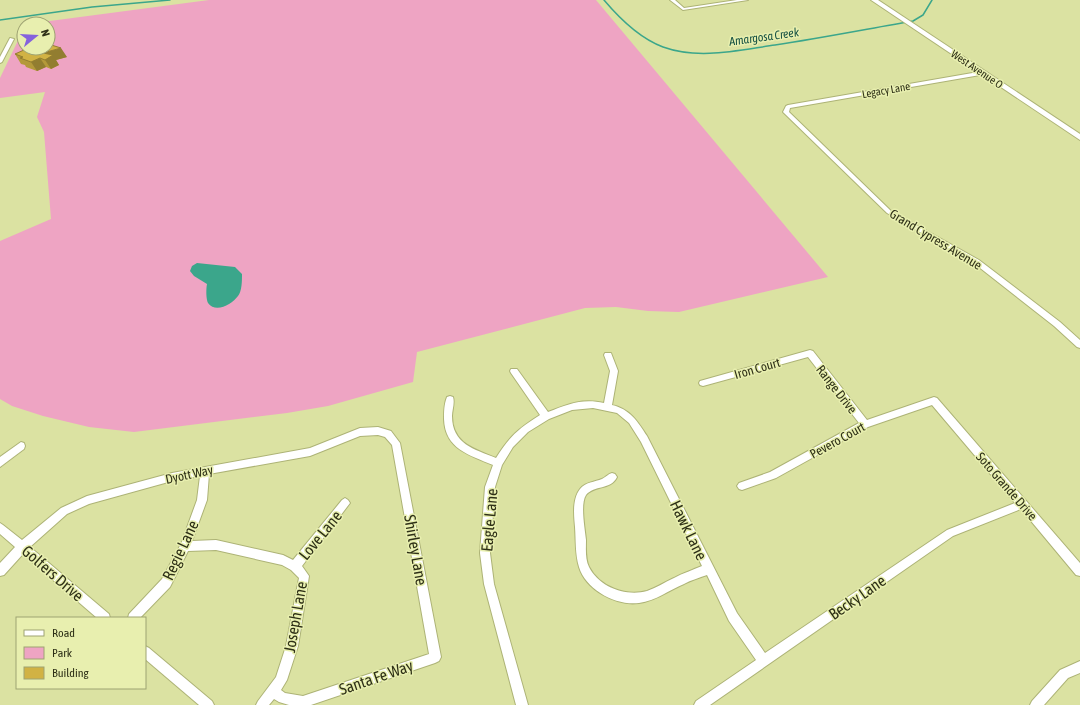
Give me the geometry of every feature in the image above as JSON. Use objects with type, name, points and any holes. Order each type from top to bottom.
[{"type":"main road","name":"West Avenue O","points":[[874,0],[1080,138]]},
{"type":"street","points":[[672,0],[683,9],[746,0]]},
{"type":"street","points":[[0,62],[12,39]]},
{"type":"street","name":"Legacy Lane","points":[[788,107],[984,73]]},
{"type":"street","name":"Grand Cypress Avenue","points":[[788,107],[786,112],[889,212],[977,262],[1058,324],[1080,345]]},
{"type":"street","name":"Iron Court","points":[[703,383],[810,353]]},
{"type":"street","name":"Range Drive","points":[[810,353],[865,424]]},
{"type":"street","points":[[608,355],[614,371],[608,406]]},
{"type":"street","points":[[514,371],[546,416]]},
{"type":"street","points":[[450,400],[446,417],[451,438],[465,450],[498,463]]},
{"type":"street","name":"Pevero Court","points":[[742,486],[773,475],[865,424],[934,401]]},
{"type":"street","name":"Soto Grande Drive","points":[[934,401],[1080,571]]},
{"type":"street","name":"Eagle Lane","points":[[522,705],[488,584],[485,553],[490,487],[498,463],[510,444],[525,429],[546,416],[572,406],[593,404],[608,406]]},
{"type":"street","name":"Hawk Lane","points":[[608,406],[619,410],[632,420],[644,439],[733,617],[764,661]]},
{"type":"street","name":"Dyott Way","points":[[0,571],[23,546],[64,511],[87,500],[172,477],[310,452],[360,432],[378,431],[388,434],[396,443]]},
{"type":"street","name":"Shirley Lane","points":[[396,443],[435,657]]},
{"type":"street","points":[[0,463],[21,446]]},
{"type":"street","name":"Regie Lane","points":[[134,617],[166,583],[185,546],[202,500],[205,471]]},
{"type":"street","points":[[612,477],[608,482],[591,487],[584,492],[579,501],[582,560],[586,571],[595,582],[610,593],[631,599],[647,597],[682,579],[709,569]]},
{"type":"street","name":"Love Lane","points":[[295,566],[345,504]]},
{"type":"street","name":"Becky Lane","points":[[700,705],[950,533],[1023,504]]},
{"type":"street","name":"Golfers Drive","points":[[0,528],[23,546],[104,617]]},
{"type":"street","name":"Joseph Lane","points":[[185,546],[216,544],[283,560],[295,566],[304,576],[292,646],[281,680],[262,705]]},
{"type":"street","points":[[146,653],[208,705]]},
{"type":"street","name":"Santa Fe Way","points":[[273,691],[283,698],[303,702],[435,657]]},
{"type":"street","points":[[1036,705],[1064,674],[1080,666]]},
{"type":"green space","points":[[209,0],[596,0],[828,277],[679,312],[648,311],[616,307],[585,308],[417,352],[413,382],[328,406],[287,413],[134,432],[89,427],[43,416],[12,406],[0,399],[0,241],[51,219],[44,132],[37,117],[45,92],[0,98],[0,78],[16,45],[16,56],[56,56],[56,20]]},
{"type":"water","points":[[197,263],[235,267],[242,274],[241,289],[238,296],[224,307],[215,308],[211,306],[207,299],[207,284],[194,276],[190,271],[192,266]]},
{"type":"building","points":[[20,56],[51,56],[45,60],[40,58],[31,62],[20,58],[23,57]]},
{"type":"waterway","name":"Amargosa Creek","points":[[0,20],[92,7],[170,0]]},
{"type":"waterway","name":"Amargosa Creek","points":[[604,0],[630,27],[646,39],[663,47],[691,53],[719,53],[775,45],[913,21],[923,15],[932,0]]}]
